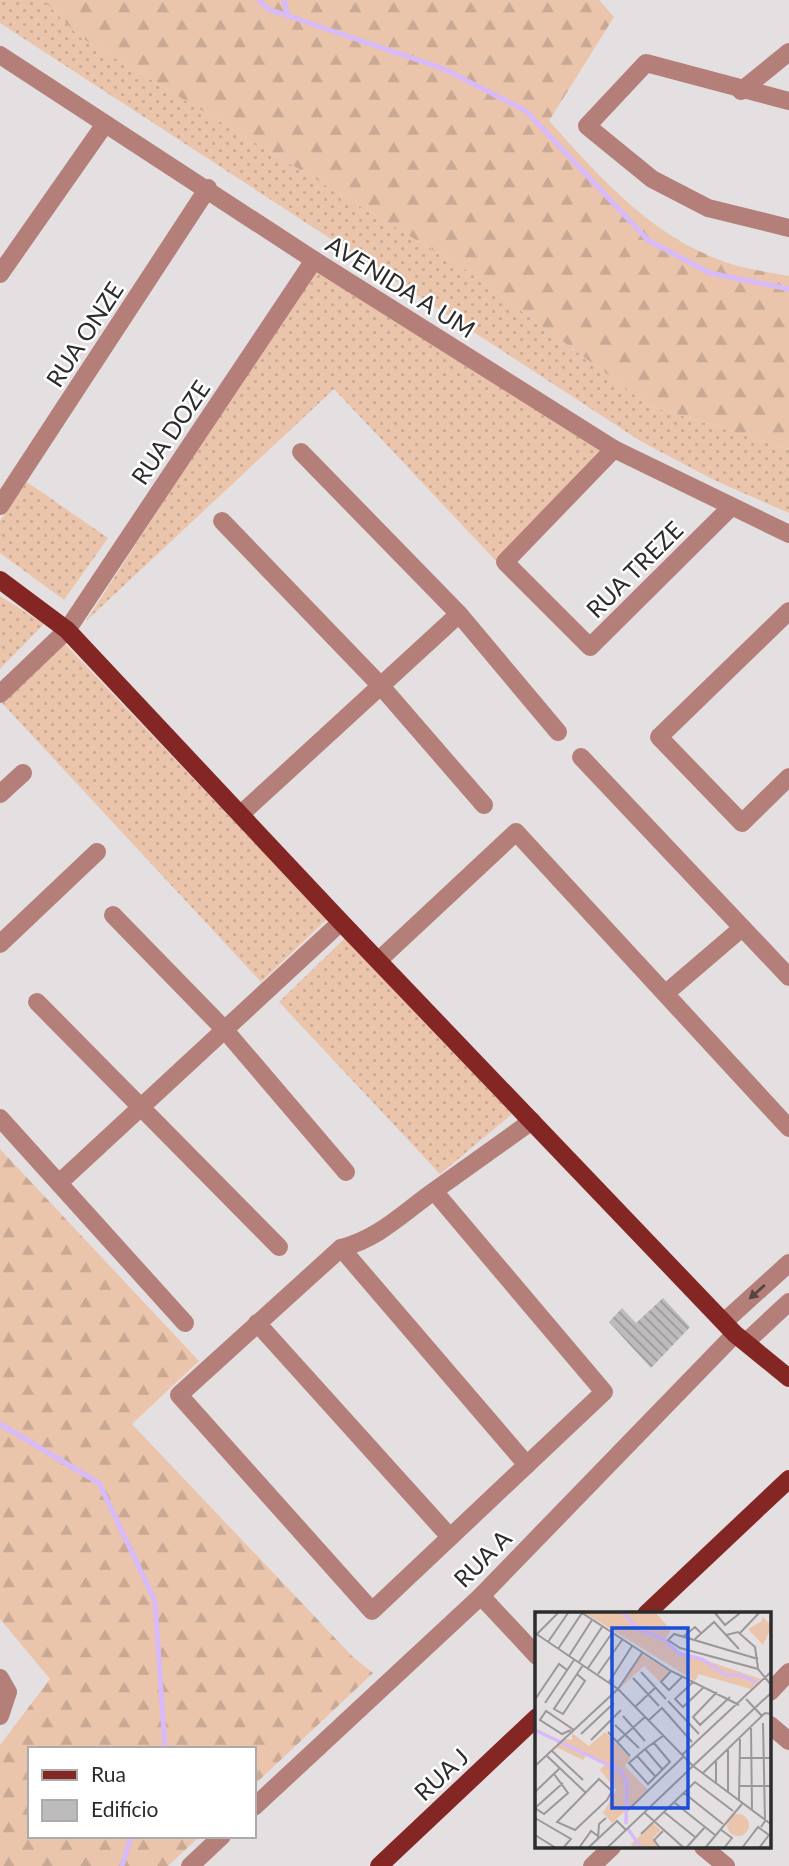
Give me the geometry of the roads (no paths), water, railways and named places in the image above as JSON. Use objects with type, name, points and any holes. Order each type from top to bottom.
[{"type":"main road","points":[[0,580],[66,630],[735,1333],[789,1378]]},
{"type":"main road","points":[[648,1612],[789,1479]]},
{"type":"main road","name":"RUA J","points":[[379,1866],[535,1719]]},
{"type":"street","points":[[741,91],[789,52]]},
{"type":"street","name":"AVENIDA A UM","points":[[1,57],[208,188],[314,260],[614,449],[730,508],[789,534]]},
{"type":"street","points":[[789,102],[646,63],[587,126],[652,179],[708,208],[789,228]]},
{"type":"street","points":[[0,274],[105,124]]},
{"type":"street","name":"RUA ONZE","points":[[0,506],[208,188]]},
{"type":"street","name":"RUA DOZE","points":[[0,694],[66,630],[314,260]]},
{"type":"street","name":"RUA TREZE","points":[[614,449],[505,562],[590,647],[730,508]]},
{"type":"street","points":[[302,452],[459,614],[558,732]]},
{"type":"street","points":[[222,521],[380,685],[484,805]]},
{"type":"street","points":[[789,611],[659,737],[742,823],[789,777]]},
{"type":"street","points":[[241,814],[459,614]]},
{"type":"street","points":[[580,757],[789,977]]},
{"type":"street","points":[[0,794],[23,773]]},
{"type":"street","points":[[379,960],[516,832],[789,1128]]},
{"type":"street","points":[[0,944],[96,852]]},
{"type":"street","points":[[113,915],[223,1030],[346,1172]]},
{"type":"street","points":[[59,1183],[140,1105],[341,922]]},
{"type":"street","points":[[666,993],[743,928]]},
{"type":"street","points":[[37,1002],[279,1247]]},
{"type":"street","points":[[0,1118],[185,1323]]},
{"type":"street","points":[[434,1191],[604,1392],[372,1611],[179,1395],[341,1248],[360,1244],[381,1232],[434,1191],[532,1121]]},
{"type":"street","points":[[341,1248],[527,1465]]},
{"type":"street","name":"RUA A","points":[[256,1805],[481,1596],[735,1333],[789,1263]]},
{"type":"street","name":"RUA A","points":[[735,1333],[789,1302]]},
{"type":"street","points":[[257,1323],[450,1537]]},
{"type":"street","points":[[481,1596],[535,1654]]},
{"type":"street","points":[[772,1690],[789,1672]]},
{"type":"street","points":[[0,1678],[8,1692],[0,1716]]},
{"type":"street","points":[[772,1728],[789,1741]]},
{"type":"street","points":[[190,1866],[220,1838]]},
{"type":"street","points":[[592,1866],[611,1848]]},
{"type":"street","points":[[704,1848],[726,1866]]},
{"type":"waterway","points":[[259,0],[268,9],[444,69],[526,111],[649,241],[710,273],[789,289]]},
{"type":"waterway","points":[[284,0],[288,16]]},
{"type":"waterway","points":[[0,1424],[99,1483],[155,1601],[165,1747]]},
{"type":"waterway","points":[[122,1866],[130,1838]]}]
